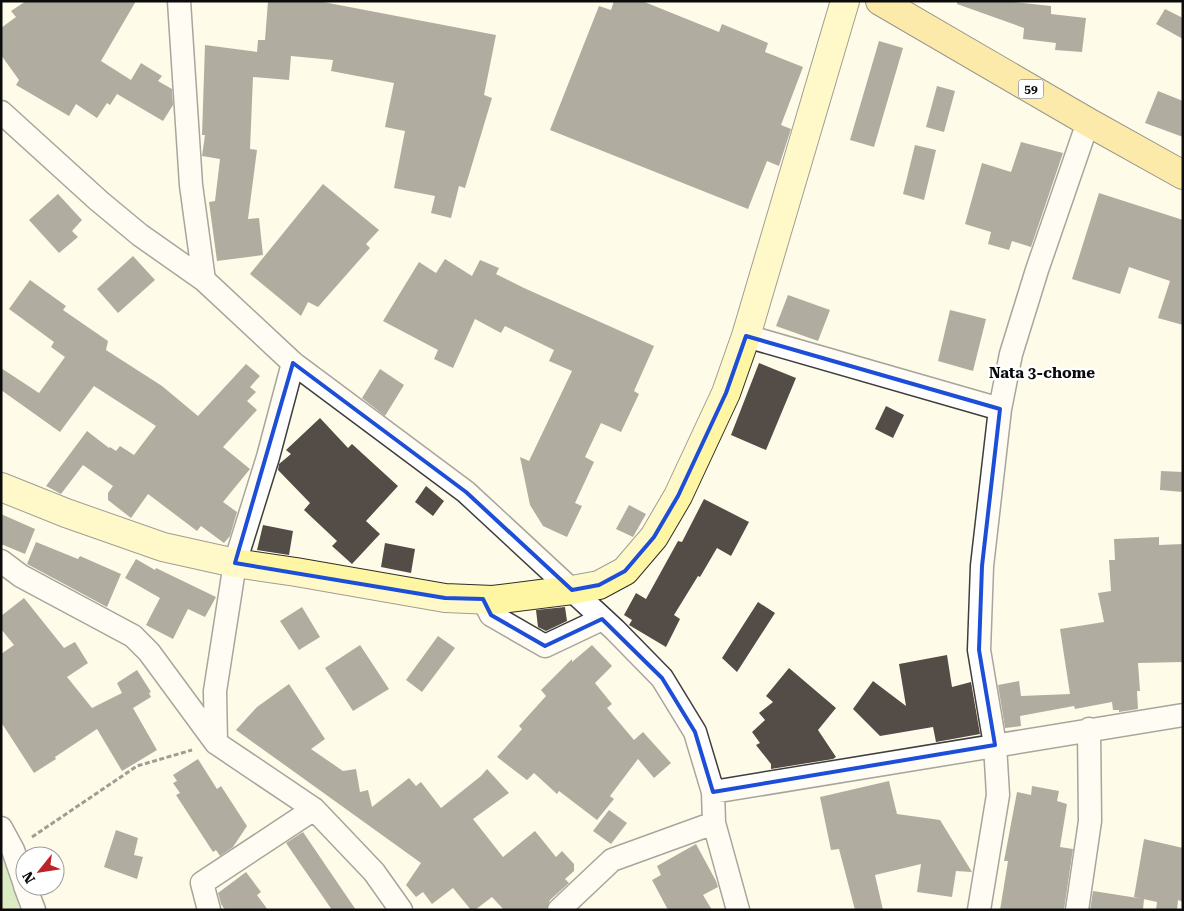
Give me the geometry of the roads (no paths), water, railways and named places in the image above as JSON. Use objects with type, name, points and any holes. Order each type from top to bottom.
[{"type":"main road","name":"59","points":[[880,1],[1183,175]]},
{"type":"street","points":[[179,1],[191,185],[204,280]]},
{"type":"street","points":[[1,487],[66,513],[163,547],[235,563],[445,598],[493,600],[572,590],[599,585],[625,571],[654,537],[678,496],[726,393],[746,336],[844,1]]},
{"type":"street","points":[[1,112],[99,201],[140,235],[204,280],[293,363],[466,492],[572,590],[662,678],[695,732],[713,792],[714,823],[738,910]]},
{"type":"street","points":[[979,910],[998,794],[995,745],[979,650],[982,566],[1000,408],[1011,354],[1037,270],[1088,122]]},
{"type":"street","points":[[746,336],[1000,408]]},
{"type":"street","points":[[216,743],[215,691],[235,563],[268,457],[293,363]]},
{"type":"street","points":[[1,561],[21,576],[133,636],[149,652],[216,743],[314,808],[374,872],[401,910]]},
{"type":"street","points":[[483,599],[491,615],[545,646],[602,619]]},
{"type":"street","points":[[713,792],[1183,715]]},
{"type":"street","points":[[1076,910],[1090,821],[1089,729]]},
{"type":"street","points":[[209,910],[202,883],[314,808]]},
{"type":"street","points":[[559,910],[612,860],[714,823]]},
{"type":"street","points":[[1,828],[15,856]]},
{"type":"street","points":[[29,896],[34,910]]},
{"type":"district","name":"Nata 3-chome","points":[[1042,373]]}]
